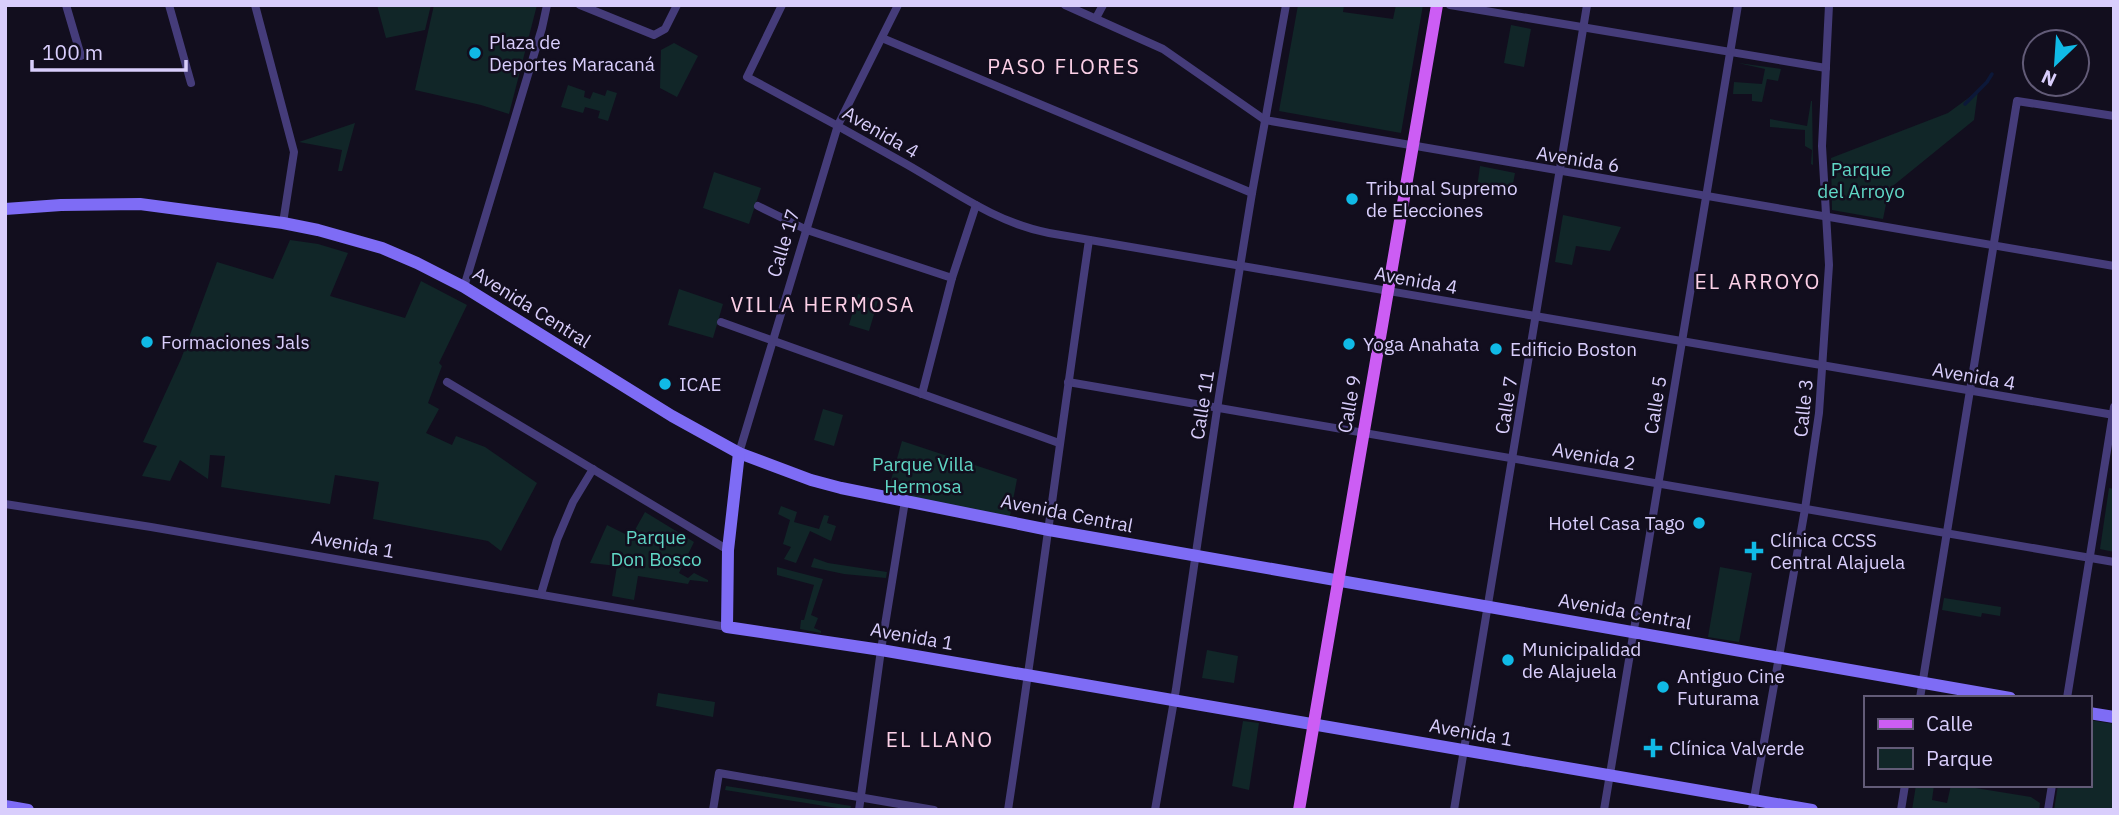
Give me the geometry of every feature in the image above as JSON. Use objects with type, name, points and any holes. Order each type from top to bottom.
[{"type":"main road","name":"Calle 9","points":[[1299,810],[1437,5]]},
{"type":"main road","name":"Avenida Central","points":[[5,209],[140,204],[283,223],[382,248],[464,287],[672,416],[739,453],[821,483],[1049,530],[2000,696]]},
{"type":"main road","name":"Calle 17","points":[[727,627],[728,550],[739,453]]},
{"type":"main road","name":"Avenida 1","points":[[727,627],[881,650],[1610,775],[1753,805],[1812,810]]},
{"type":"main road","points":[[2091,713],[2114,717]]},
{"type":"main road","points":[[5,806],[28,810]]},
{"type":"street","points":[[66,5],[81,56]]},
{"type":"street","points":[[169,5],[191,83]]},
{"type":"street","points":[[255,5],[294,152],[283,223]]},
{"type":"street","points":[[464,287],[547,5]]},
{"type":"street","points":[[580,5],[654,35],[665,29],[677,5]]},
{"type":"street","name":"Avenida 4","points":[[782,5],[747,77],[838,125],[976,205],[1026,228],[1969,391],[2113,412]]},
{"type":"street","name":"Calle 17","points":[[739,453],[838,125],[898,5]]},
{"type":"street","name":"Avenida 6","points":[[1065,5],[1163,49],[1265,120],[2114,266]]},
{"type":"street","points":[[1096,18],[1103,5]]},
{"type":"street","name":"Calle 11","points":[[1155,810],[1240,265],[1286,5]]},
{"type":"street","points":[[1450,5],[1826,68]]},
{"type":"street","name":"Calle 7","points":[[1454,810],[1587,5]]},
{"type":"street","name":"Calle 5","points":[[1604,810],[1738,5]]},
{"type":"street","name":"Calle 3","points":[[1753,805],[1817,433],[1829,265],[1822,146],[1829,5]]},
{"type":"street","points":[[882,38],[1252,193]]},
{"type":"street","points":[[1920,696],[2017,101],[2114,116]]},
{"type":"street","points":[[922,394],[952,278],[976,205]]},
{"type":"street","points":[[758,206],[807,230],[952,278]]},
{"type":"street","points":[[1007,810],[1089,240]]},
{"type":"street","points":[[722,322],[1059,443]]},
{"type":"street","points":[[447,382],[728,550]]},
{"type":"street","name":"Avenida 2","points":[[1068,382],[2114,562]]},
{"type":"street","points":[[2067,696],[2113,412]]},
{"type":"street","points":[[541,594],[557,540],[573,502],[593,469]]},
{"type":"street","points":[[859,810],[905,501]]},
{"type":"street","name":"Avenida 1","points":[[5,504],[727,627]]},
{"type":"street","points":[[713,810],[719,773],[934,810]]},
{"type":"street","points":[[1901,810],[1905,787]]},
{"type":"street","points":[[2048,810],[2052,787]]},
{"type":"green space","points":[[377,5],[431,5],[425,30],[386,38]]},
{"type":"green space","name":"Plaza de Deportes Maracaná","points":[[434,5],[537,5],[509,114],[415,90]]},
{"type":"green space","points":[[1298,5],[1344,5],[1343,12],[1393,19],[1396,5],[1423,5],[1401,133],[1279,111]]},
{"type":"green space","points":[[1511,25],[1531,29],[1524,67],[1504,63]]},
{"type":"green space","points":[[674,43],[698,56],[677,97],[660,88],[661,50]]},
{"type":"green space","points":[[1738,63],[1781,69],[1778,81],[1767,79],[1762,102],[1752,101],[1752,94],[1733,94],[1734,82],[1762,84],[1765,69]]},
{"type":"green space","points":[[568,85],[585,91],[584,97],[590,99],[593,92],[605,96],[607,90],[617,93],[608,121],[598,118],[600,111],[585,107],[583,113],[561,107]]},
{"type":"green space","name":"Parque del Arroyo","points":[[1978,91],[1974,120],[1889,189],[1883,219],[1832,210],[1831,158],[1948,113]]},
{"type":"green space","points":[[1811,101],[1813,165],[1812,150],[1805,146],[1805,130],[1770,127],[1770,119],[1807,126]]},
{"type":"green space","points":[[355,123],[342,171],[338,171],[342,150],[299,142]]},
{"type":"green space","points":[[1480,166],[1515,173],[1511,194],[1477,188]]},
{"type":"green space","points":[[714,172],[761,188],[749,224],[703,208]]},
{"type":"green space","points":[[1563,215],[1621,227],[1610,251],[1576,246],[1572,265],[1555,262]]},
{"type":"green space","points":[[290,240],[318,244],[348,253],[330,296],[405,318],[421,281],[467,305],[439,363],[442,366],[428,403],[439,409],[426,433],[452,445],[456,436],[485,447],[537,483],[501,551],[488,541],[373,519],[379,482],[335,475],[330,504],[221,487],[225,456],[210,455],[208,479],[180,460],[170,481],[142,476],[157,446],[143,442],[181,359],[217,262],[273,279]]},
{"type":"green space","points":[[679,289],[723,304],[713,338],[668,325]]},
{"type":"green space","points":[[858,294],[878,301],[869,331],[849,325]]},
{"type":"green space","points":[[823,409],[843,415],[834,446],[814,440]]},
{"type":"green space","name":"Parque Villa Hermosa","points":[[902,441],[1017,479],[1010,516],[887,494]]},
{"type":"green space","points":[[2109,488],[2114,489],[2114,552],[2100,549]]},
{"type":"green space","points":[[781,506],[797,512],[794,522],[819,529],[824,515],[829,516],[827,523],[836,526],[831,541],[810,531],[796,563],[784,559],[791,547],[783,544],[790,520],[778,514]]},
{"type":"green space","name":"Parque Don Bosco","points":[[645,512],[694,542],[679,573],[688,578],[694,573],[708,582],[690,580],[688,584],[638,576],[634,600],[612,596],[617,566],[590,563],[607,525],[631,537]]},
{"type":"green space","points":[[814,558],[828,563],[887,572],[886,578],[844,574],[811,567]]},
{"type":"green space","points":[[777,567],[823,579],[811,615],[818,618],[814,628],[821,633],[800,629],[814,585],[777,575]]},
{"type":"green space","points":[[1720,567],[1752,573],[1739,642],[1708,637]]},
{"type":"green space","points":[[1944,598],[2001,607],[2000,616],[1982,613],[1981,617],[1942,610]]},
{"type":"green space","points":[[1207,650],[1238,656],[1234,683],[1202,678]]},
{"type":"green space","points":[[658,693],[715,702],[713,717],[656,706]]},
{"type":"green space","points":[[2091,720],[2114,724],[2114,810],[2054,810],[2058,787],[2091,787]]},
{"type":"green space","points":[[1243,721],[1259,723],[1249,790],[1232,786]]},
{"type":"green space","points":[[726,786],[851,806],[850,810],[725,790]]},
{"type":"green space","points":[[1916,787],[1934,787],[1932,800],[1947,803],[1951,787],[1969,787],[2031,797],[2040,803],[2039,810],[1912,810]]},
{"type":"waterway","points":[[1965,104],[1992,74]]},
{"type":"place","name":"Plaza de Deportes Maracaná","points":[[475,53]]},
{"type":"place","name":"Tribunal Supremo de Elecciones","points":[[1352,199]]},
{"type":"place","name":"Formaciones Jals","points":[[147,342]]},
{"type":"place","name":"Yoga Anahata","points":[[1349,344]]},
{"type":"place","name":"Edificio Boston","points":[[1496,349]]},
{"type":"place","name":"ICAE","points":[[665,384]]},
{"type":"place","name":"Hotel Casa Tago","points":[[1699,523]]},
{"type":"place","name":"Clínica CCSS Central Alajuela","points":[[1754,551]]},
{"type":"place","name":"Municipalidad de Alajuela","points":[[1508,660]]},
{"type":"place","name":"Antiguo Cine Futurama","points":[[1663,687]]},
{"type":"place","name":"Clínica Valverde","points":[[1653,748]]},
{"type":"district","name":"PASO FLORES","points":[[1064,67]]},
{"type":"district","name":"EL ARROYO","points":[[1758,282]]},
{"type":"district","name":"VILLA HERMOSA","points":[[823,305]]},
{"type":"district","name":"EL LLANO","points":[[940,740]]}]
